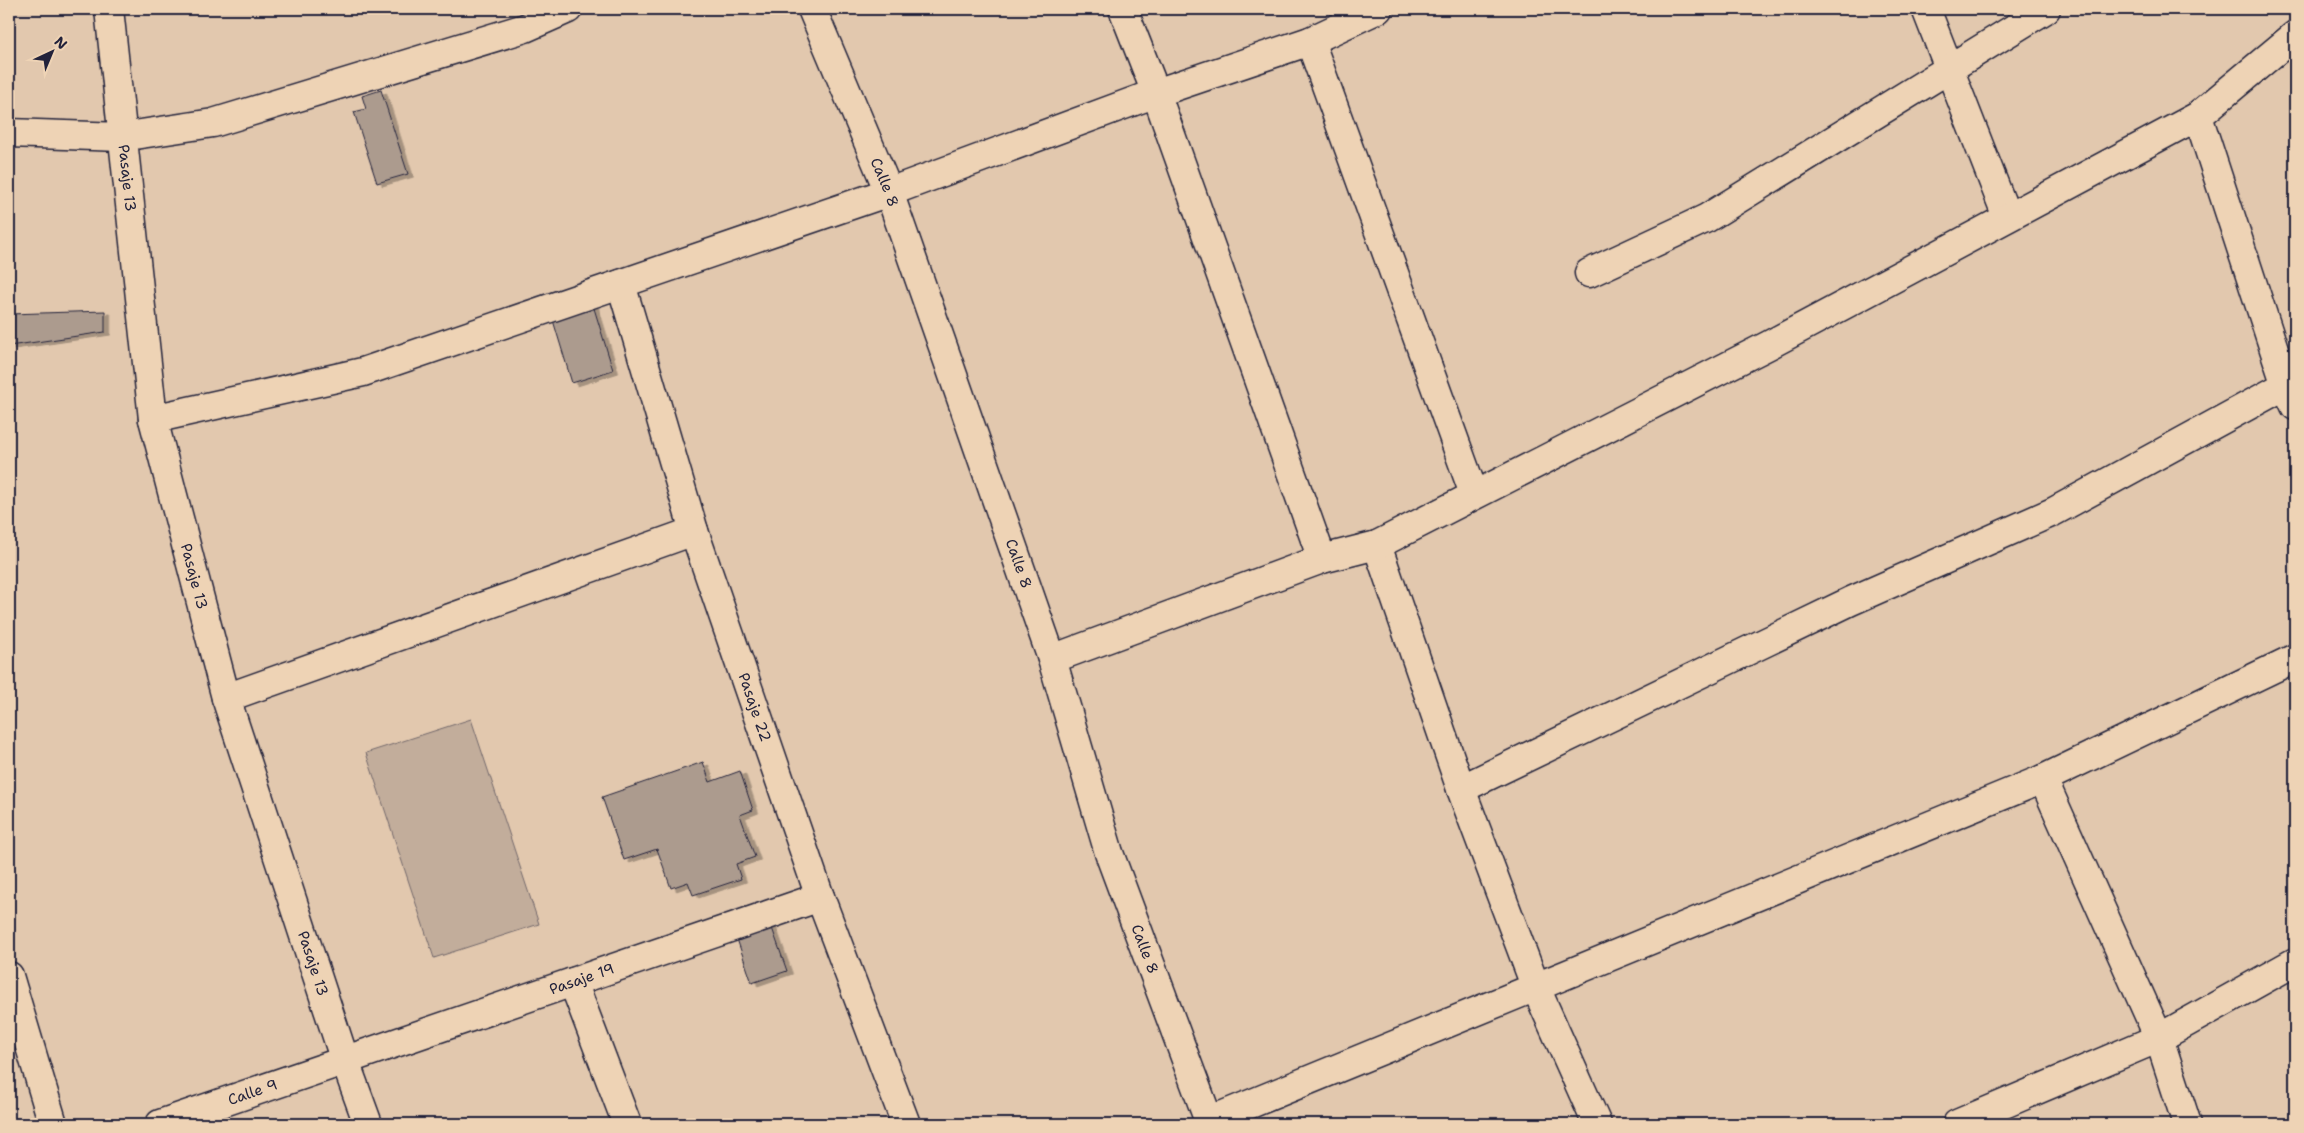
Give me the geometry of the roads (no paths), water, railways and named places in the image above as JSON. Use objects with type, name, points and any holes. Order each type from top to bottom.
[{"type":"street","name":"Pasaje 13","points":[[109,9],[121,137],[153,419],[226,698],[345,1061],[368,1124]]},
{"type":"street","points":[[9,133],[121,137],[212,122],[524,28],[568,9]]},
{"type":"street","name":"Calle 8","points":[[812,9],[889,192],[1052,659],[1109,853],[1209,1123]]},
{"type":"street","points":[[1123,9],[1156,93],[1322,559]]},
{"type":"street","points":[[153,419],[363,372],[889,192],[1156,93],[1310,41],[1378,9]]},
{"type":"street","points":[[1926,9],[2007,217]]},
{"type":"street","points":[[1588,273],[1707,218],[2046,9]]},
{"type":"street","points":[[1052,659],[1322,559],[1377,545],[1769,345],[2198,116],[2295,35]]},
{"type":"street","points":[[1310,41],[1474,494]]},
{"type":"street","points":[[1461,789],[1851,601],[2053,512],[2292,391],[2198,116]]},
{"type":"street","name":"Pasaje 22","points":[[621,284],[694,531],[820,897],[906,1124]]},
{"type":"street","points":[[226,698],[694,531]]},
{"type":"street","points":[[1377,545],[1461,789],[1536,988],[1597,1124]]},
{"type":"street","points":[[1209,1123],[2043,779],[2295,658]]},
{"type":"street","points":[[2043,779],[2159,1038],[2187,1124]]},
{"type":"street","name":"Pasaje 19","points":[[345,1061],[820,897]]},
{"type":"street","points":[[1957,1124],[2159,1038],[2295,962]]},
{"type":"street","points":[[9,976],[54,1124]]},
{"type":"street","points":[[573,982],[628,1124]]},
{"type":"street","name":"Calle 9","points":[[160,1124],[345,1061]]}]
